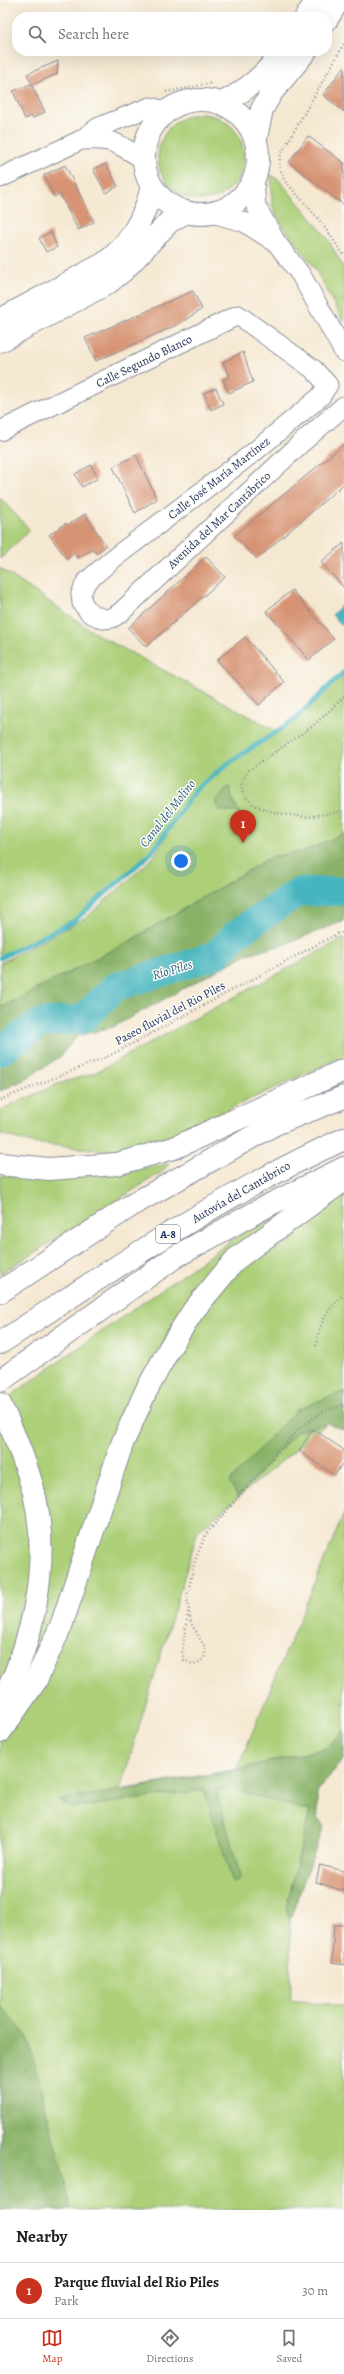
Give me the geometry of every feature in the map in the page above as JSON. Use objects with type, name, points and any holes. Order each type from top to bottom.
[{"type":"main road","points":[[309,12],[317,0]]},
{"type":"main road","points":[[331,12],[339,0]]},
{"type":"main road","points":[[222,103],[252,86],[267,72],[279,56]]},
{"type":"main road","points":[[256,138],[248,124],[237,112],[222,103],[208,100],[193,100],[179,104],[166,111],[154,124],[146,141],[144,159],[146,173],[152,186],[161,197],[172,206],[186,212],[212,213],[237,202],[254,181],[259,160],[256,138],[262,109],[272,92],[302,56]]},
{"type":"main road","points":[[0,320],[105,263],[117,254],[137,228],[149,202],[152,186]]},
{"type":"main road","points":[[0,341],[108,283],[124,270],[169,222],[186,212]]},
{"type":"main road","points":[[0,1164],[49,1169],[117,1164],[174,1148],[344,1070]]},
{"type":"main road","points":[[0,1292],[132,1205],[275,1124],[344,1097]]},
{"type":"main road","name":"Autovía del Cantábrico","points":[[0,1343],[154,1241],[286,1166],[344,1139]]},
{"type":"main road","points":[[0,1148],[42,1158],[117,1164]]},
{"type":"main road","points":[[0,1380],[176,1256],[274,1202],[344,1168]]},
{"type":"main road","points":[[0,1732],[34,1682],[61,1626],[122,1444],[146,1391],[169,1348],[194,1311],[236,1259],[344,1180]]},
{"type":"main road","points":[[0,1404],[17,1440],[34,1493],[40,1531],[39,1567],[34,1607],[23,1652],[11,1684],[0,1706]]},
{"type":"street","points":[[0,178],[81,140],[99,127],[150,107],[166,111]]},
{"type":"street","points":[[81,140],[105,139],[119,143],[144,159]]},
{"type":"street","points":[[254,181],[256,206],[276,242],[301,275],[344,352]]},
{"type":"street","points":[[212,213],[244,222],[276,242]]},
{"type":"street","name":"Calle Segundo Blanco","points":[[0,430],[238,315],[284,348]]},
{"type":"street","name":"Calle José María Martínez","points":[[90,613],[82,603],[81,594],[86,582],[114,558],[254,452],[326,391],[328,385],[324,379],[284,348]]},
{"type":"street","name":"Avenida del Mar Cantábrico","points":[[90,613],[103,619],[112,618],[120,612],[237,502],[344,406]]},
{"type":"path","points":[[344,44],[281,154],[279,166],[284,180],[317,217],[344,255]]},
{"type":"path","points":[[344,697],[313,726],[249,770],[241,783],[243,795],[254,805],[276,812],[307,817],[344,811]]},
{"type":"path","name":"Paseo fluvial del Rio Piles","points":[[0,1100],[111,1055],[337,934],[344,932]]},
{"type":"path","points":[[316,1346],[318,1328],[332,1305],[344,1294]]},
{"type":"path","points":[[188,1612],[182,1651],[184,1660],[192,1664],[200,1662],[205,1656],[205,1647],[191,1623],[188,1612],[187,1597],[195,1560],[206,1534],[296,1432],[321,1412],[344,1405]]},
{"type":"green space","points":[[201,114],[218,117],[232,126],[241,140],[244,157],[241,174],[232,188],[218,197],[201,200],[184,197],[170,188],[161,174],[158,157],[161,140],[170,126],[184,117]]},
{"type":"green space","points":[[271,175],[279,180],[326,236],[344,268],[344,323],[313,265],[277,219],[272,203]]},
{"type":"green space","points":[[0,498],[30,530],[0,559]]},
{"type":"green space","points":[[0,568],[98,635],[277,731],[294,720],[344,672],[344,834],[304,851],[271,857],[128,942],[0,1008],[0,963],[86,918],[154,857],[177,817],[151,853],[74,921],[0,958]]},
{"type":"green space","points":[[229,786],[234,803],[240,813],[218,810],[215,801]]},
{"type":"green space","points":[[344,834],[344,921],[280,946],[247,954],[113,1027],[77,1036],[61,1056],[24,1080],[0,1091],[0,1008],[128,942],[271,857],[304,851]]},
{"type":"green space","points":[[344,938],[344,1056],[164,1139],[121,1152],[32,1143],[0,1134],[0,1110],[58,1084],[94,1073]]},
{"type":"green space","points":[[169,1164],[162,1172],[0,1274],[0,1176],[105,1174]]},
{"type":"green space","points":[[344,1195],[344,1409],[198,1531],[120,1790],[237,1769],[344,1513],[344,1730],[327,1748],[238,1769],[310,1811],[286,1909],[290,1919],[291,2000],[344,2006],[344,2210],[0,2210],[0,1403],[249,1228]]},
{"type":"green space","points":[[344,1391],[344,1430],[327,1423],[296,1432],[238,1497],[229,1482],[296,1410]]},
{"type":"green space","points":[[344,1730],[344,1758],[317,1792],[317,1818],[324,1826],[290,1919],[286,1909],[310,1811],[230,1789],[216,1790],[241,1878],[233,1883],[204,1790],[73,1808],[58,1800],[215,1775],[327,1748]]},
{"type":"green space","points":[[0,2005],[27,2036],[72,2210],[2,2210],[0,2199]]},
{"type":"water","points":[[342,605],[344,608],[344,627],[332,615]]},
{"type":"building","points":[[58,61],[57,74],[32,85],[27,74]]},
{"type":"building","points":[[344,67],[344,112],[323,95]]},
{"type":"building","points":[[31,84],[45,112],[33,118],[32,116],[25,119],[13,91]]},
{"type":"building","points":[[308,136],[344,163],[344,205],[289,162]]},
{"type":"building","points":[[106,164],[118,186],[106,193],[93,169]]},
{"type":"building","points":[[65,165],[94,222],[78,230],[60,194],[54,197],[44,175]]},
{"type":"building","points":[[51,232],[57,247],[46,252],[39,238]]},
{"type":"building","points":[[193,291],[202,309],[179,324],[96,361],[85,338]]},
{"type":"building","points":[[243,352],[253,382],[229,393],[223,380],[230,377],[223,362]]},
{"type":"building","points":[[216,388],[223,404],[211,410],[204,393]]},
{"type":"building","points":[[344,444],[344,484],[257,559],[234,536]]},
{"type":"building","points":[[136,455],[157,499],[135,513],[113,467]]},
{"type":"building","points":[[91,465],[98,478],[82,487],[75,474]]},
{"type":"building","points":[[85,514],[106,546],[96,553],[93,549],[77,558],[74,553],[67,559],[49,535],[66,523],[68,525]]},
{"type":"building","points":[[344,543],[344,588],[321,562]]},
{"type":"building","points":[[206,557],[225,577],[146,647],[128,628]]},
{"type":"building","points":[[292,590],[334,639],[309,660],[266,611]]},
{"type":"building","points":[[245,637],[284,682],[259,705],[217,660]]},
{"type":"building","points":[[313,1429],[344,1450],[344,1461],[335,1475],[299,1451]]},
{"type":"building","points":[[320,1865],[344,1871],[344,1891],[316,1882]]},
{"type":"building","points":[[334,1925],[344,1925],[344,1965],[332,1963]]},
{"type":"waterway","name":"Canal del Molino","points":[[0,958],[74,921],[151,853],[195,791],[226,765],[294,720],[344,672]]},
{"type":"waterway","name":"Río Piles","points":[[0,1051],[40,1023],[83,1019],[115,987],[216,955],[236,934],[298,892],[344,891]]},
{"type":"place","name":"Parque fluvial del Rio Piles","points":[[243,843]]}]
